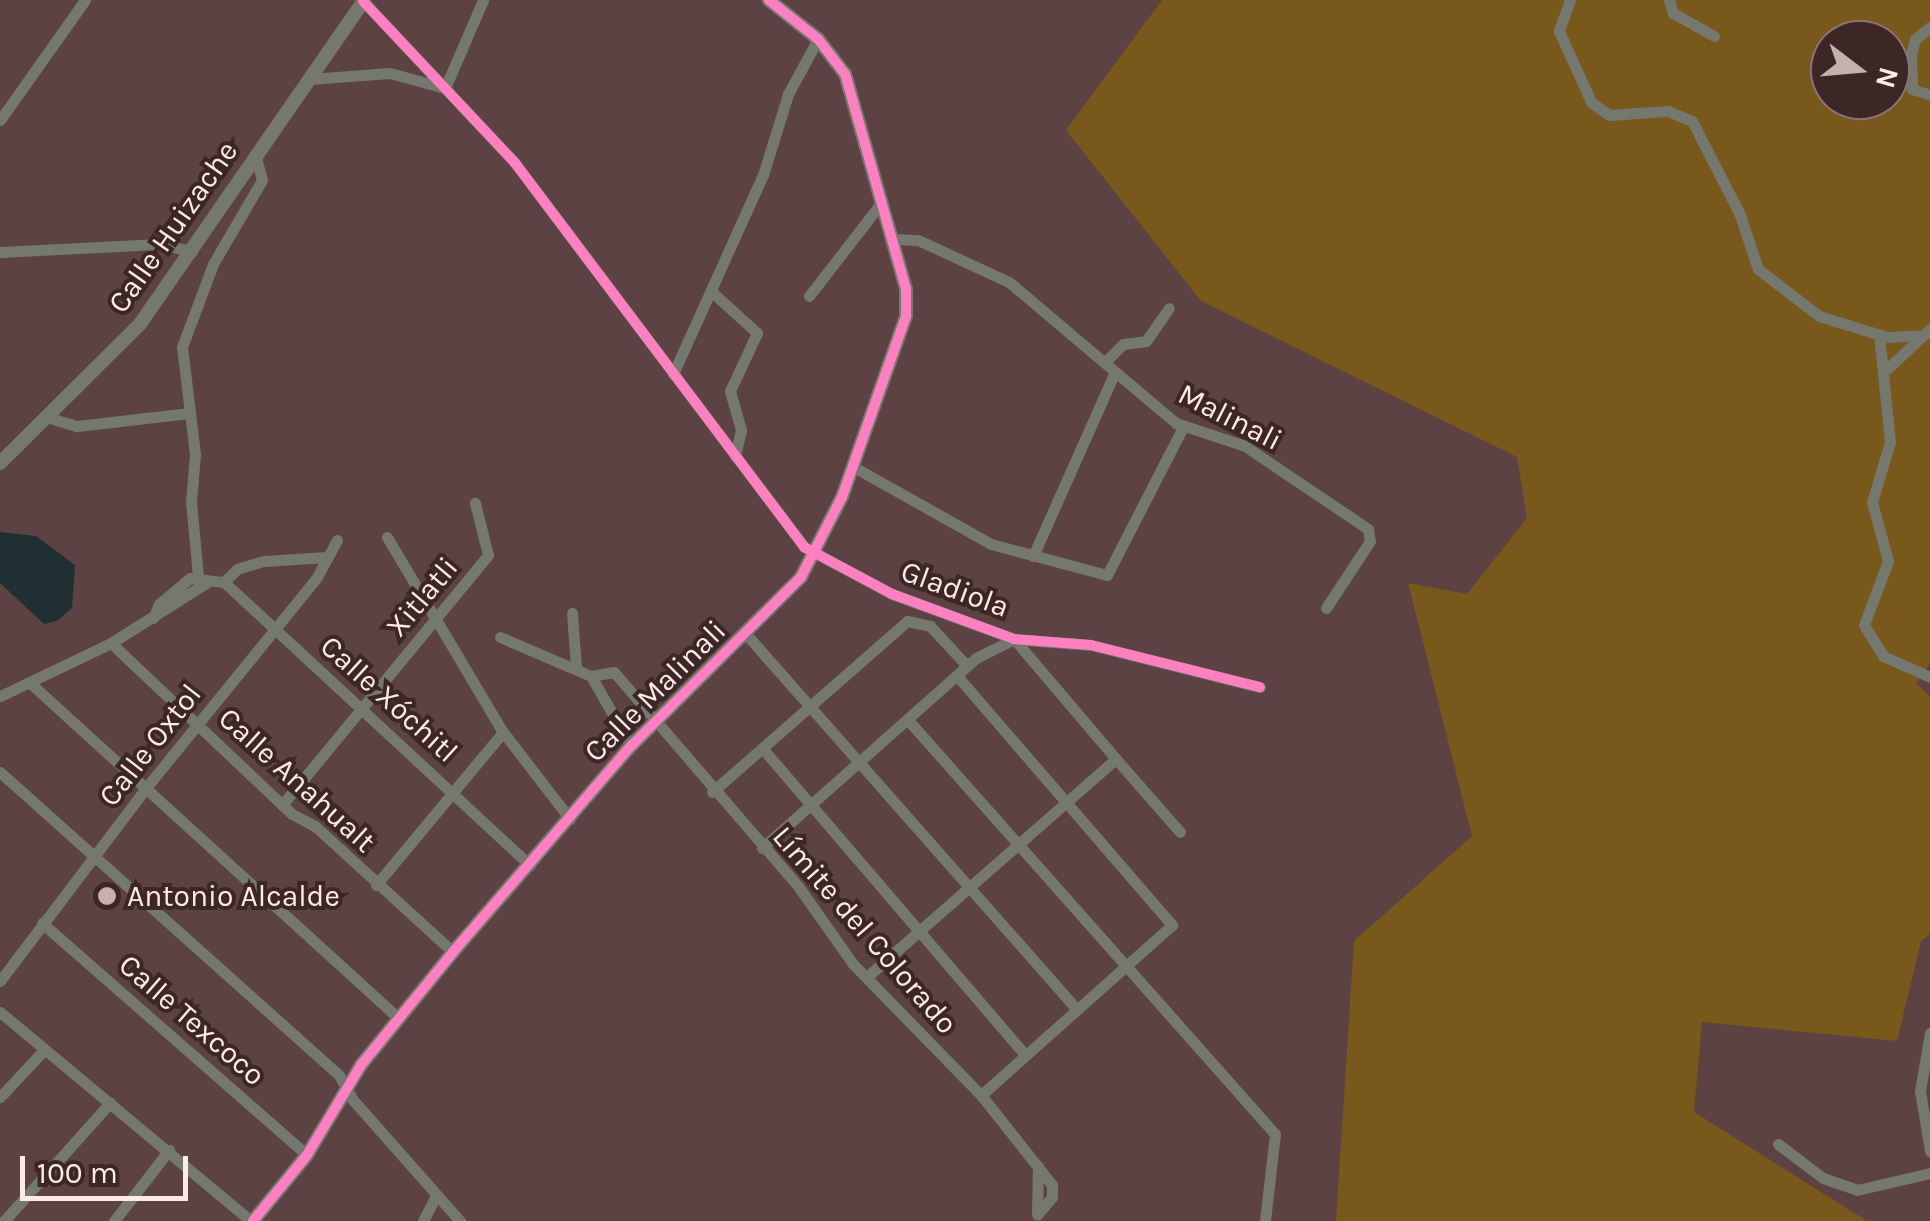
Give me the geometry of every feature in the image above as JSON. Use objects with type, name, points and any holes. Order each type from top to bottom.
[{"type":"street","points":[[0,120],[85,0]]},
{"type":"street","points":[[363,0],[514,162],[672,374],[813,553]]},
{"type":"street","name":"Calle Huizache","points":[[0,463],[122,346],[192,251],[363,0]]},
{"type":"street","points":[[445,88],[483,0]]},
{"type":"street","name":"Calle Malinali","points":[[252,1221],[307,1156],[345,1086],[453,952],[631,746],[801,577],[852,466],[908,308],[896,239],[850,84],[818,39],[770,0]]},
{"type":"street","points":[[1570,0],[1559,31],[1591,102],[1609,115],[1662,110],[1692,121],[1740,215],[1754,266],[1819,316],[1879,334],[1925,332]]},
{"type":"street","points":[[1669,0],[1673,13],[1714,36]]},
{"type":"street","points":[[1930,26],[1915,39],[1910,55],[1912,89],[1930,96]]},
{"type":"street","points":[[672,374],[764,172],[788,94],[818,39]]},
{"type":"street","points":[[310,79],[390,73],[445,88]]},
{"type":"street","points":[[203,578],[182,353],[186,330],[213,264],[262,180],[256,157]]},
{"type":"street","points":[[809,296],[882,202]]},
{"type":"street","name":"Malinali","points":[[896,239],[918,240],[1008,282],[1105,362],[1114,374],[1183,427],[1245,446],[1370,532],[1326,608]]},
{"type":"street","points":[[0,252],[159,244],[192,251]]},
{"type":"street","points":[[712,292],[757,333],[730,391],[741,430],[736,456]]},
{"type":"street","points":[[1105,362],[1123,344],[1146,341],[1169,308]]},
{"type":"street","points":[[1886,369],[1925,332]]},
{"type":"street","points":[[1879,334],[1886,369],[1890,442],[1872,502],[1888,561],[1864,624],[1883,656],[1930,677]]},
{"type":"street","points":[[1033,556],[1114,374]]},
{"type":"street","points":[[50,418],[77,426],[188,413]]},
{"type":"street","points":[[852,466],[991,544],[1110,574],[1183,427]]},
{"type":"street","name":"Xitlatli","points":[[282,805],[488,555],[476,504]]},
{"type":"street","points":[[387,536],[503,732],[570,819]]},
{"type":"street","name":"Calle Oxtol","points":[[0,981],[145,788],[274,630],[337,540]]},
{"type":"street","name":"Gladiola","points":[[813,553],[916,601],[1014,639],[1145,656],[1260,687]]},
{"type":"street","points":[[0,696],[111,643],[153,618],[203,578],[224,582],[237,569],[264,561],[328,557]]},
{"type":"street","name":"Calle Xóchitl","points":[[224,582],[364,707],[530,865]]},
{"type":"street","points":[[712,792],[912,619],[916,601]]},
{"type":"street","points":[[572,614],[576,668]]},
{"type":"street","points":[[912,619],[934,628],[967,666]]},
{"type":"street","points":[[746,634],[1076,1008]]},
{"type":"street","points":[[500,637],[591,676],[631,746]]},
{"type":"street","points":[[762,848],[967,666],[1014,639],[1180,832]]},
{"type":"street","name":"Calle Anahualt","points":[[111,643],[196,724],[245,763],[282,805],[316,826],[453,952]]},
{"type":"street","name":"Límite del Colorado","points":[[591,676],[613,671],[918,1038],[981,1095],[1053,1191],[1036,1218]]},
{"type":"street","points":[[958,677],[1171,922],[1168,932],[1024,1053],[981,1095]]},
{"type":"street","points":[[28,682],[398,1018]]},
{"type":"street","points":[[908,720],[1122,968],[1274,1134],[1265,1221]]},
{"type":"street","points":[[376,885],[503,732]]},
{"type":"street","points":[[763,749],[1024,1053]]},
{"type":"street","points":[[868,976],[1116,759]]},
{"type":"street","points":[[0,772],[345,1086],[460,1221]]},
{"type":"street","name":"Calle Texcoco","points":[[42,924],[307,1156]]},
{"type":"street","points":[[0,1012],[252,1221]]},
{"type":"street","points":[[1930,1034],[1920,1092],[1930,1151]]},
{"type":"street","points":[[0,1097],[44,1050]]},
{"type":"street","points":[[2,1220],[110,1103]]},
{"type":"street","points":[[1778,1144],[1847,1188],[1878,1190],[1930,1174]]},
{"type":"street","points":[[114,1221],[169,1150]]},
{"type":"street","points":[[423,1221],[436,1195]]},
{"type":"shaded area","points":[[1162,0],[1930,0],[1930,663],[1916,683],[1930,696],[1930,934],[1921,941],[1897,1041],[1702,1022],[1694,1112],[1867,1221],[1336,1221],[1354,941],[1472,836],[1408,583],[1467,594],[1527,518],[1517,457],[1201,301],[1066,130]]},
{"type":"shaded area","points":[[0,532],[36,536],[75,565],[72,608],[57,621],[44,624],[0,583]]},
{"type":"cycle path","points":[[253,1221],[307,1155],[361,1065],[453,952],[631,746],[801,577],[842,497],[906,316],[906,289],[845,74],[818,39],[769,0]]},
{"type":"cycle path","points":[[363,1],[515,163],[804,547],[892,594],[1014,639],[1091,645],[1260,687]]},
{"type":"place","name":"Antonio Alcalde","points":[[107,896]]}]
